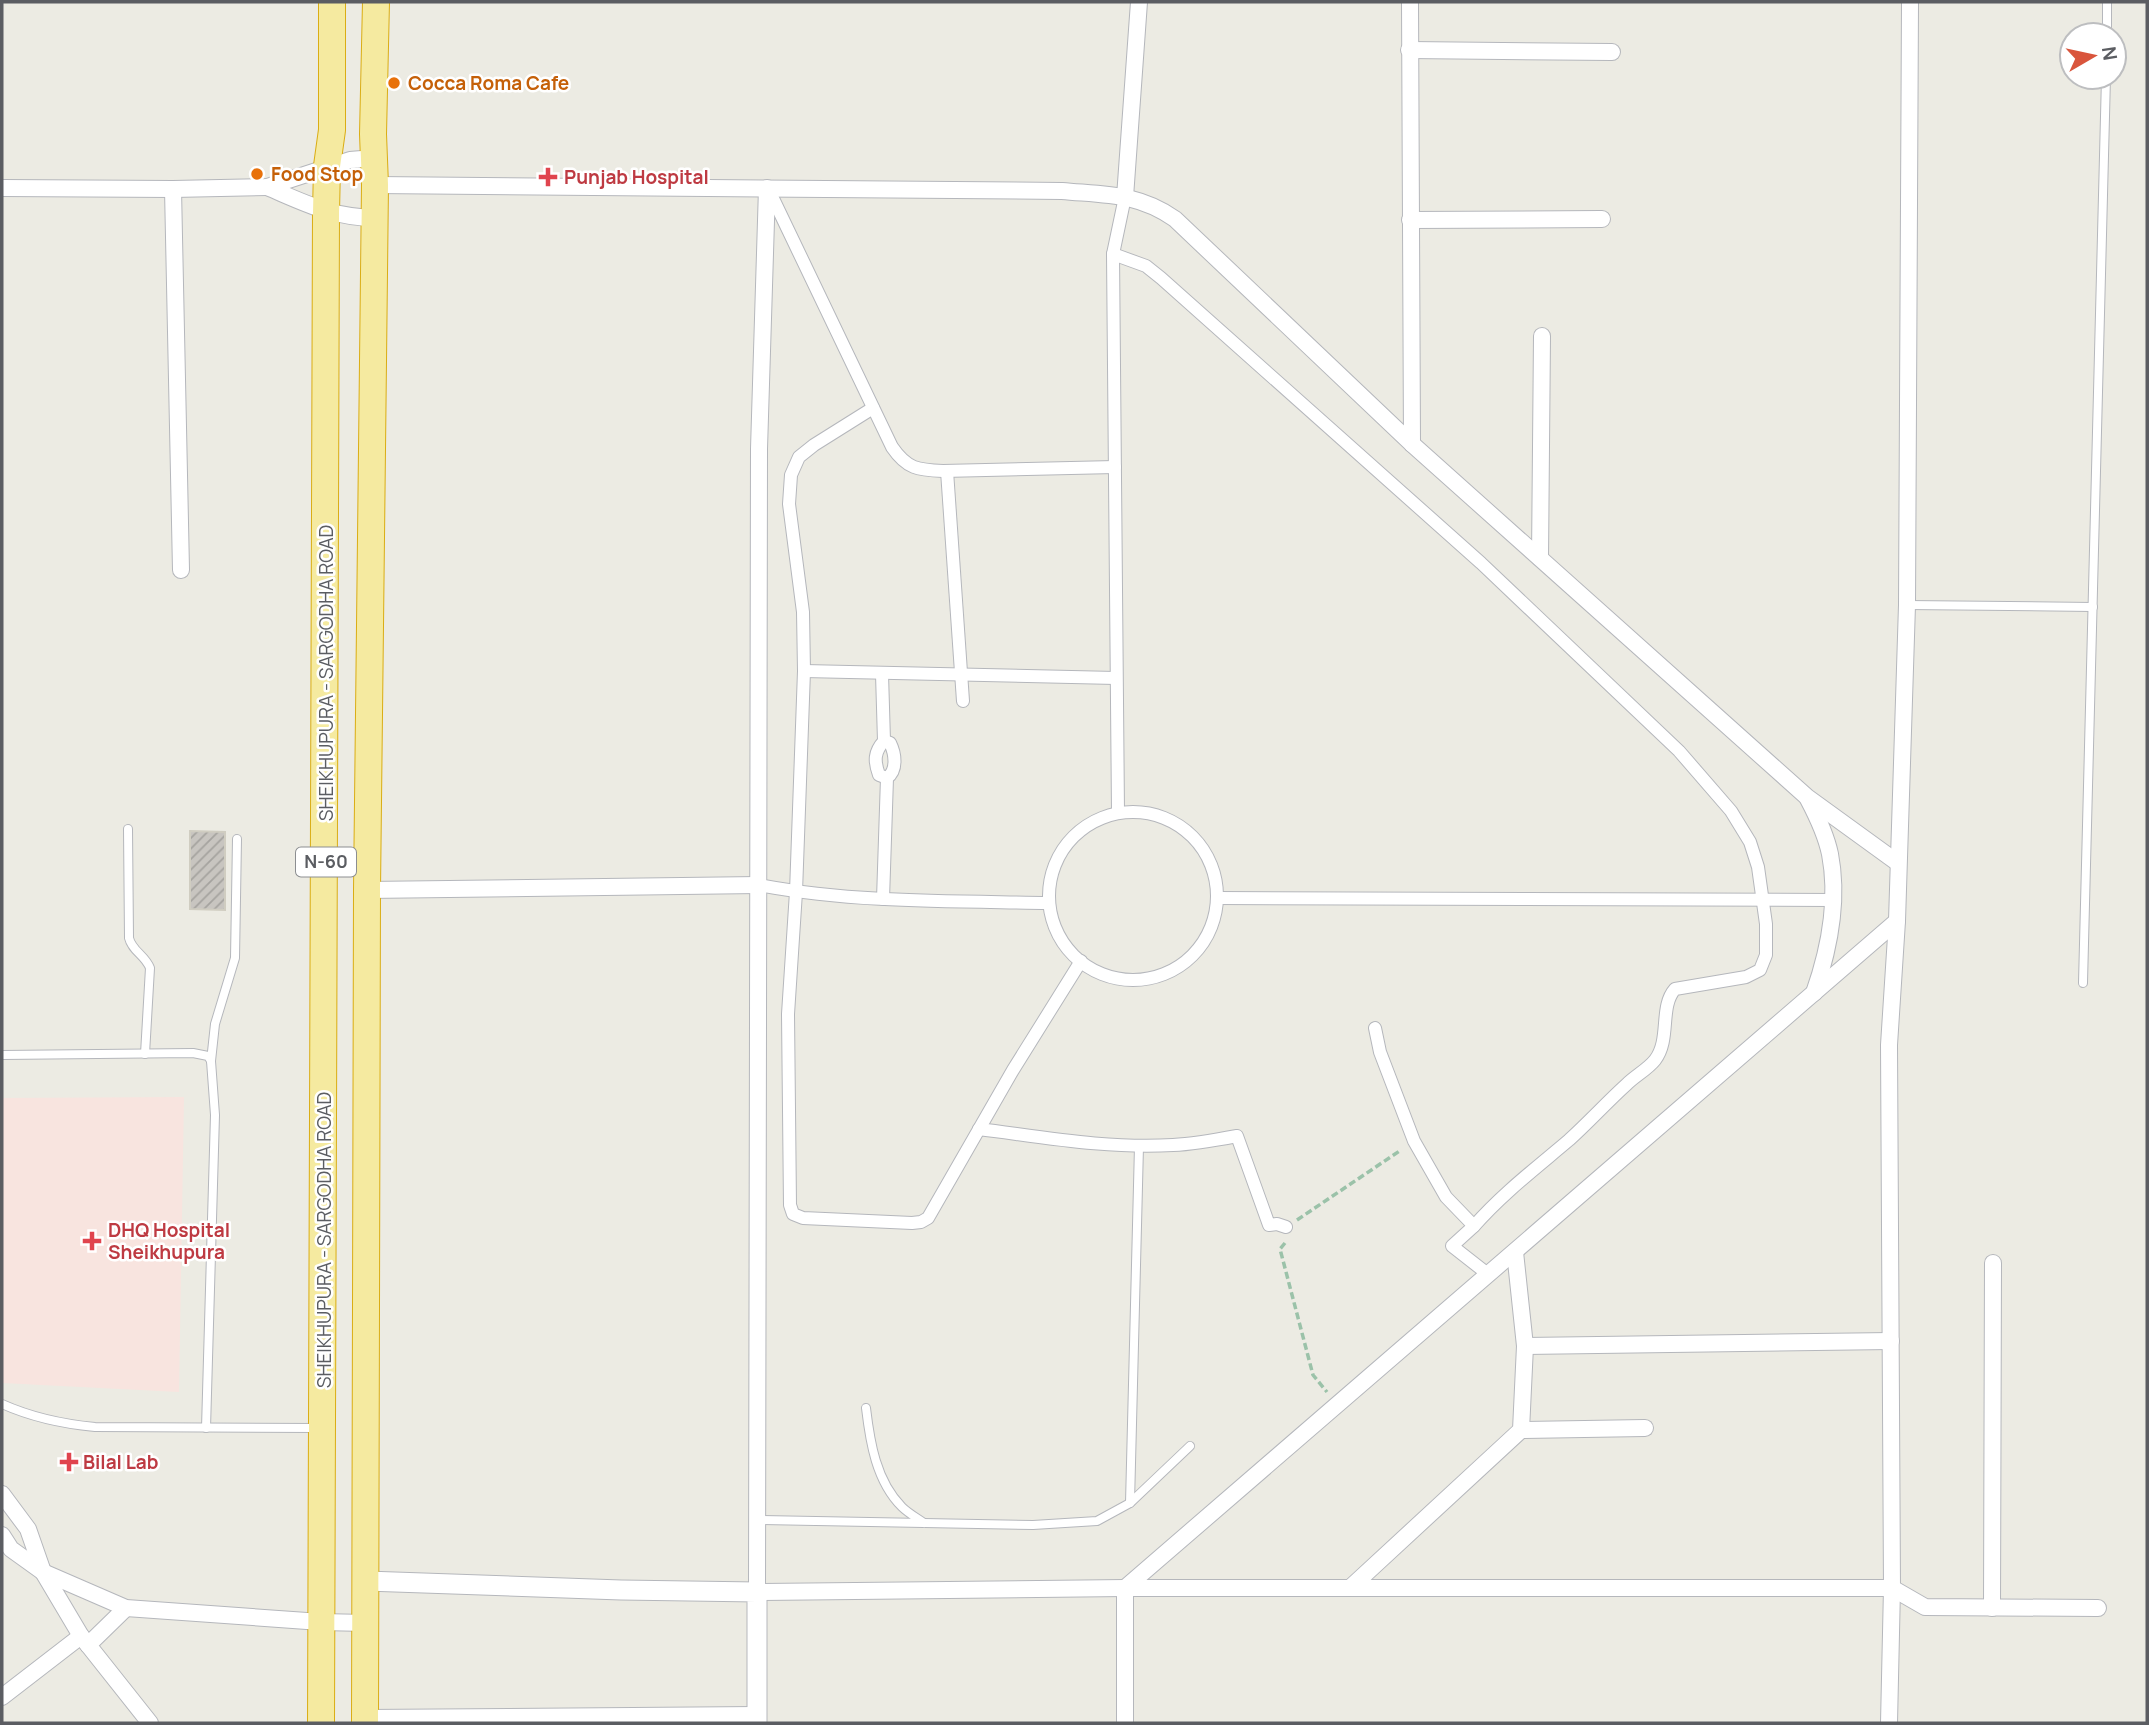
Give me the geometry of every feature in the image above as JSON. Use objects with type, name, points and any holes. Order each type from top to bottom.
[{"type":"highway","name":"SHEIKHUPURA - SARGODHA ROAD","points":[[321,1723],[326,213],[327,166],[332,130],[332,2]]},
{"type":"highway","name":"N-60","points":[[365,1721],[366,1041],[376,2]]},
{"type":"highway","points":[[325,1041],[366,1041]]},
{"type":"street","points":[[1118,812],[1114,254],[1125,197],[1139,2]]},
{"type":"street","points":[[1410,2],[1412,444]]},
{"type":"street","points":[[1889,1723],[1892,1588],[1889,1045],[1897,921],[1906,605],[1910,2]]},
{"type":"street","points":[[1409,50],[1612,52]]},
{"type":"street","points":[[2,188],[267,187],[327,166],[374,158]]},
{"type":"street","points":[[375,185],[1062,191],[1125,197],[1148,203],[1175,219],[1412,444],[1807,797],[1898,863]]},
{"type":"street","points":[[267,187],[326,213],[375,218]]},
{"type":"street","points":[[768,188],[892,447],[907,465],[918,469],[947,471],[1115,467]]},
{"type":"street","points":[[365,1721],[757,1719],[759,449],[768,188]]},
{"type":"street","points":[[173,189],[181,570]]},
{"type":"street","points":[[1410,220],[1602,219]]},
{"type":"street","points":[[1114,254],[1146,266],[1161,278],[1481,564],[1679,751],[1731,811],[1750,842],[1764,900],[1766,955],[1760,970],[1746,977],[1675,989],[1668,1003],[1665,1039],[1655,1061],[1491,1206],[1452,1246],[1489,1275]]},
{"type":"street","points":[[1540,558],[1542,336]]},
{"type":"street","points":[[873,408],[799,457],[791,475],[789,504],[803,612],[804,671],[796,892],[788,1014],[790,1205],[793,1214],[803,1218],[921,1222],[931,1215],[1013,1070],[1080,961]]},
{"type":"street","points":[[947,471],[963,701]]},
{"type":"street","points":[[804,671],[1116,678]]},
{"type":"street","points":[[882,674],[884,741],[876,749],[875,763],[879,775],[887,778]]},
{"type":"street","points":[[883,899],[887,778],[893,772],[894,760],[890,743],[884,741]]},
{"type":"street","points":[[1807,797],[1821,826],[1830,854],[1833,900],[1828,944],[1813,996]]},
{"type":"street","points":[[1118,812],[1150,813],[1185,829],[1199,843],[1209,860],[1216,878],[1217,898],[1207,935],[1182,965],[1165,974],[1126,980],[1107,976],[1080,961],[1062,940],[1053,922],[1049,903],[1055,865],[1064,847],[1077,832],[1093,821],[1118,812]]},
{"type":"street","points":[[367,890],[760,885],[796,892],[883,899],[1049,903]]},
{"type":"street","points":[[1217,898],[1833,900]]},
{"type":"street","points":[[1125,1723],[1125,1588],[1897,921]]},
{"type":"street","points":[[1376,1028],[1380,1052],[1414,1141],[1446,1197],[1474,1226]]},
{"type":"street","points":[[979,1129],[1139,1146],[1174,1145],[1237,1136],[1269,1225],[1286,1227]]},
{"type":"street","points":[[1515,1252],[1525,1346],[1521,1430]]},
{"type":"street","points":[[1992,1608],[1993,1263]]},
{"type":"street","points":[[1525,1346],[1891,1340]]},
{"type":"street","points":[[1350,1588],[1521,1430],[1645,1428]]},
{"type":"street","points":[[2,1494],[28,1529],[43,1572],[85,1640],[150,1723]]},
{"type":"street","points":[[2,1535],[12,1549],[43,1572],[126,1608],[366,1623]]},
{"type":"street","points":[[366,1581],[621,1590],[757,1591],[1892,1588],[1925,1607],[2098,1608]]},
{"type":"street","points":[[2,1697],[126,1608]]},
{"type":"lane","points":[[2107,21],[2108,2]]},
{"type":"lane","points":[[2083,983],[2106,91]]},
{"type":"lane","points":[[1906,605],[2093,607]]},
{"type":"lane","points":[[128,829],[129,938],[131,945],[144,956],[150,968],[145,1054]]},
{"type":"lane","points":[[206,1428],[215,1115],[211,1061],[215,1024],[234,958],[237,839]]},
{"type":"lane","points":[[2,1055],[193,1053],[208,1056],[211,1061]]},
{"type":"lane","points":[[1130,1503],[1139,1146]]},
{"type":"lane","points":[[2,1404],[71,1425],[323,1428]]},
{"type":"lane","points":[[866,1408],[872,1450],[887,1486],[902,1508],[925,1523]]},
{"type":"lane","points":[[757,1520],[1066,1524],[1097,1521],[1130,1503],[1190,1446]]},
{"type":"path","points":[[1338,1405],[1313,1375],[1280,1249],[1285,1244],[1286,1227],[1414,1141]]},
{"type":"shaded area","name":"DHQ Hospital Sheikhupura","points":[[184,1097],[179,1392],[2,1383],[2,1098]]},
{"type":"building","points":[[190,831],[225,832],[225,910],[190,909]]},
{"type":"place","name":"Cocca Roma Cafe","points":[[394,83]]},
{"type":"place","name":"Food Stop","points":[[257,174]]},
{"type":"place","name":"Punjab Hospital","points":[[548,177]]},
{"type":"place","name":"DHQ Hospital Sheikhupura","points":[[92,1241]]},
{"type":"place","name":"Bilal Lab","points":[[69,1462]]}]
